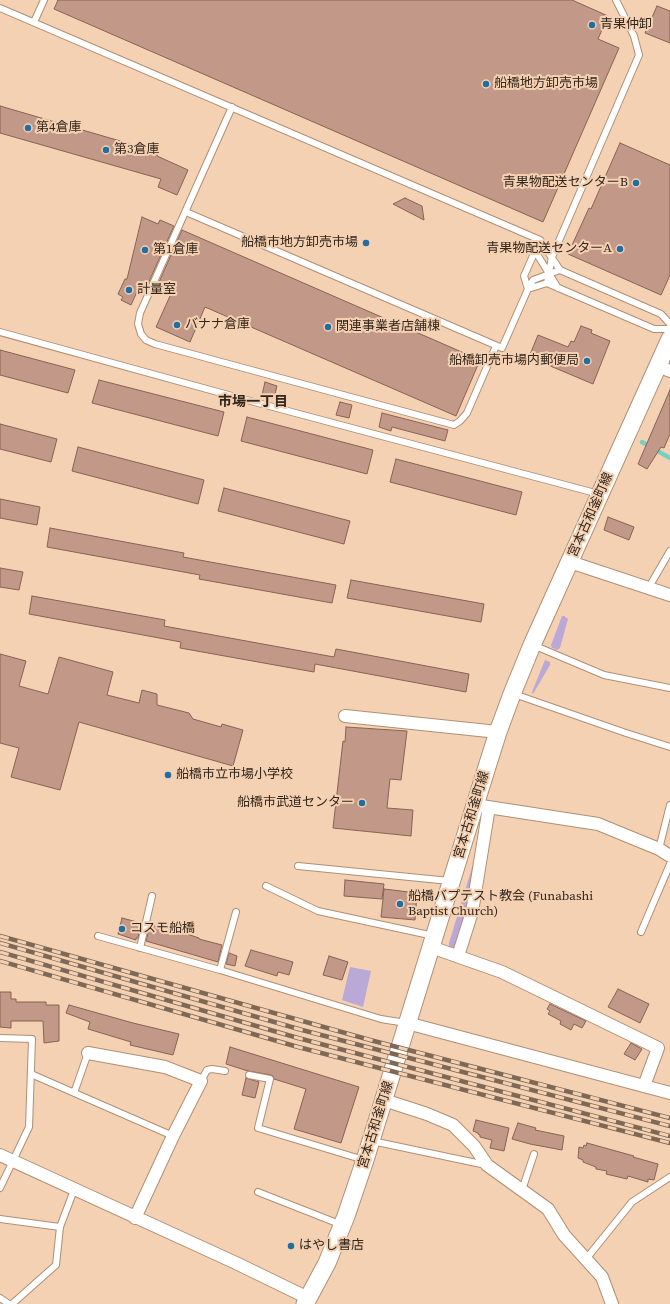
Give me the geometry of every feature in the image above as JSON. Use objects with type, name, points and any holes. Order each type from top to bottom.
[{"type":"street","name":"宮本古和釜町線","points":[[307,1301],[327,1263],[372,1141],[451,881],[482,806],[498,732],[512,694],[532,645],[600,494],[664,368],[670,339]]},
{"type":"street","points":[[570,562],[670,595]]},
{"type":"street","points":[[345,716],[498,732]]},
{"type":"street","points":[[458,956],[472,912],[482,806],[598,824],[659,849],[670,856]]},
{"type":"street","points":[[432,942],[458,956],[502,972],[658,1048],[644,1086]]},
{"type":"street","points":[[407,1023],[670,1094]]},
{"type":"street","points":[[88,1053],[165,1066],[202,1081],[173,1136],[135,1218]]},
{"type":"street","points":[[384,1100],[427,1114],[453,1125],[474,1146],[487,1165],[548,1209],[564,1235],[602,1277],[612,1304]]},
{"type":"street","points":[[0,1155],[236,1263],[307,1301]]},
{"type":"lane","points":[[34,22],[44,0]]},
{"type":"lane","points":[[547,283],[552,257],[639,56],[634,36],[616,0]]},
{"type":"lane","points":[[0,8],[540,240],[560,270],[661,314],[670,324]]},
{"type":"lane","points":[[232,107],[140,313],[138,324],[141,334],[146,340],[155,344],[454,425],[467,413],[496,346]]},
{"type":"lane","points":[[186,212],[502,348],[533,280],[560,270]]},
{"type":"lane","points":[[528,289],[524,276],[540,240]]},
{"type":"lane","points":[[535,251],[558,288]]},
{"type":"lane","points":[[528,289],[547,283],[654,329],[670,329]]},
{"type":"lane","points":[[0,332],[243,399],[600,494]]},
{"type":"lane","points":[[649,587],[670,551]]},
{"type":"lane","points":[[532,645],[604,675],[670,688]]},
{"type":"lane","points":[[512,694],[626,733],[670,746]]},
{"type":"lane","points":[[659,849],[670,805]]},
{"type":"lane","points":[[641,932],[670,864]]},
{"type":"lane","points":[[298,866],[451,881]]},
{"type":"lane","points":[[266,886],[318,911],[432,942]]},
{"type":"lane","points":[[140,948],[152,896]]},
{"type":"lane","points":[[220,970],[236,912]]},
{"type":"lane","points":[[98,936],[220,970],[381,1019],[407,1023]]},
{"type":"lane","points":[[0,1038],[32,1039],[29,1127],[0,1188]]},
{"type":"lane","points":[[74,1092],[88,1053]]},
{"type":"lane","points":[[202,1081],[207,1070],[225,1071]]},
{"type":"lane","points":[[31,1074],[173,1136]]},
{"type":"lane","points":[[249,1075],[270,1079],[258,1128],[365,1160]]},
{"type":"lane","points":[[372,1141],[487,1165]]},
{"type":"lane","points":[[522,1190],[534,1154]]},
{"type":"lane","points":[[586,1259],[632,1202],[670,1176]]},
{"type":"lane","points":[[12,1304],[56,1265],[60,1227],[74,1190]]},
{"type":"lane","points":[[258,1192],[342,1225]]},
{"type":"lane","points":[[0,1219],[60,1227]]},
{"type":"lane","points":[[0,1298],[9,1304]]},
{"type":"shaded area","points":[[562,616],[568,619],[560,648],[557,650],[552,648],[551,645]]},
{"type":"shaded area","points":[[545,660],[550,662],[550,665],[533,694],[532,692]]},
{"type":"shaded area","points":[[477,851],[468,910],[455,949],[449,947],[449,943]]},
{"type":"shaded area","points":[[350,967],[371,971],[363,1007],[342,1000]]},
{"type":"building","points":[[58,0],[572,0],[608,16],[598,39],[619,48],[543,222],[54,9]]},
{"type":"building","points":[[657,6],[670,11],[670,43],[645,33]]},
{"type":"building","points":[[0,106],[158,152],[157,156],[188,170],[177,195],[158,187],[161,179],[0,133]]},
{"type":"building","points":[[620,143],[670,165],[670,275],[661,295],[568,254],[589,208],[591,209]]},
{"type":"building","points":[[405,198],[422,206],[424,220],[393,204]]},
{"type":"building","points":[[142,217],[158,224],[160,220],[174,226],[147,286],[141,283],[131,305],[121,300],[123,297],[118,294],[125,279],[127,279]]},
{"type":"building","name":"関連事業者店舗棟","points":[[182,230],[480,360],[456,416],[205,307],[190,342],[156,327],[170,296],[156,289]]},
{"type":"building","points":[[581,326],[592,330],[591,333],[610,341],[593,384],[529,357],[538,335],[568,347],[571,341],[574,342]]},
{"type":"building","points":[[0,350],[75,370],[68,393],[0,375]]},
{"type":"building","points":[[99,380],[224,412],[218,436],[92,403]]},
{"type":"building","points":[[265,382],[277,386],[274,398],[262,395]]},
{"type":"building","points":[[670,390],[670,434],[664,448],[661,447],[647,469],[638,464]]},
{"type":"building","points":[[340,402],[352,405],[349,418],[336,415]]},
{"type":"building","points":[[382,413],[448,430],[445,441],[392,427],[391,431],[379,427]]},
{"type":"building","points":[[247,417],[373,450],[367,474],[241,441]]},
{"type":"building","points":[[0,424],[57,439],[51,462],[0,449]]},
{"type":"building","points":[[78,447],[204,480],[198,504],[72,471]]},
{"type":"building","points":[[396,459],[522,492],[516,515],[390,482]]},
{"type":"building","points":[[224,488],[350,521],[344,544],[218,511]]},
{"type":"building","points":[[0,499],[40,507],[37,525],[0,518]]},
{"type":"building","points":[[608,517],[634,527],[629,540],[604,530]]},
{"type":"building","points":[[50,528],[184,553],[183,557],[336,585],[332,603],[199,579],[200,575],[47,547]]},
{"type":"building","points":[[0,568],[23,572],[19,590],[0,587]]},
{"type":"building","points":[[351,580],[484,604],[481,622],[347,598]]},
{"type":"building","points":[[32,596],[165,620],[164,626],[334,657],[336,649],[469,674],[466,692],[315,664],[314,672],[180,648],[181,642],[29,614]]},
{"type":"building","points":[[0,654],[26,661],[19,686],[48,694],[59,657],[113,672],[107,695],[139,703],[142,690],[157,694],[157,705],[189,713],[193,719],[221,727],[222,724],[243,730],[233,766],[79,722],[60,790],[11,777],[19,748],[0,743]]},
{"type":"building","name":"船橋市武道センター","points":[[346,727],[407,731],[401,780],[390,779],[387,808],[413,810],[411,836],[333,828]]},
{"type":"building","points":[[345,880],[384,884],[382,899],[344,896]]},
{"type":"building","points":[[384,889],[417,893],[415,920],[381,917]]},
{"type":"building","points":[[122,918],[141,923],[138,938],[136,938],[136,940],[118,934]]},
{"type":"building","points":[[150,925],[181,932],[199,939],[222,945],[218,962],[146,941]]},
{"type":"building","points":[[251,950],[293,962],[289,975],[278,972],[277,976],[245,966]]},
{"type":"building","points":[[229,953],[237,956],[235,966],[226,964]]},
{"type":"building","points":[[329,956],[348,962],[342,980],[323,975]]},
{"type":"building","points":[[618,989],[649,1004],[640,1023],[608,1007]]},
{"type":"building","points":[[0,992],[11,992],[11,999],[16,999],[16,1002],[46,1002],[46,1005],[59,1005],[59,1041],[44,1043],[43,1021],[11,1021],[11,1028],[0,1027]]},
{"type":"building","points":[[550,1004],[586,1021],[582,1028],[574,1024],[571,1030],[560,1024],[561,1021],[548,1014],[550,1011],[547,1009]]},
{"type":"building","points":[[69,1005],[179,1034],[173,1055],[130,1045],[131,1042],[88,1029],[90,1022],[66,1013]]},
{"type":"building","points":[[631,1043],[642,1049],[635,1060],[624,1054]]},
{"type":"building","points":[[230,1047],[359,1087],[341,1143],[294,1129],[306,1089],[274,1079],[271,1075],[248,1071],[226,1064]]},
{"type":"building","points":[[246,1078],[259,1082],[255,1098],[242,1095]]},
{"type":"building","points":[[476,1120],[509,1128],[504,1151],[490,1148],[492,1140],[480,1137],[478,1133],[473,1131]]},
{"type":"building","points":[[518,1123],[536,1128],[535,1130],[564,1136],[562,1150],[512,1139]]},
{"type":"building","points":[[587,1143],[658,1164],[654,1180],[648,1179],[648,1182],[628,1176],[627,1179],[606,1174],[607,1171],[596,1169],[596,1167],[583,1162],[583,1160],[578,1158],[579,1147],[583,1148]]},
{"type":"waterway","points":[[642,442],[670,458]]},
{"type":"railway","points":[[0,936],[370,1040],[670,1118]]},
{"type":"railway","points":[[0,943],[302,1030],[670,1126]]},
{"type":"railway","points":[[0,952],[298,1038],[670,1136]]},
{"type":"railway","points":[[0,961],[298,1047],[670,1143]]},
{"type":"place","name":"青果仲卸","points":[[592,25]]},
{"type":"place","name":"船橋地方卸売市場","points":[[486,84]]},
{"type":"place","name":"第4倉庫","points":[[28,128]]},
{"type":"place","name":"第3倉庫","points":[[106,150]]},
{"type":"place","name":"青果物配送センターB","points":[[636,183]]},
{"type":"place","name":"船橋市地方卸売市場","points":[[366,243]]},
{"type":"place","name":"青果物配送センターA","points":[[620,249]]},
{"type":"place","name":"第1倉庫","points":[[145,250]]},
{"type":"place","name":"計量室","points":[[129,290]]},
{"type":"place","name":"バナナ倉庫","points":[[177,325]]},
{"type":"place","name":"関連事業者店舗棟","points":[[328,327]]},
{"type":"place","name":"船橋卸売市場内郵便局","points":[[587,361]]},
{"type":"place","name":"船橋市立市場小学校","points":[[168,775]]},
{"type":"place","name":"船橋市武道センター","points":[[362,803]]},
{"type":"place","name":"船橋バプテスト教会 (Funabashi Baptist Church)","points":[[400,904]]},
{"type":"place","name":"コスモ船橋","points":[[122,929]]},
{"type":"place","name":"はやし書店","points":[[291,1246]]},
{"type":"district","name":"市場一丁目","points":[[253,402]]}]
